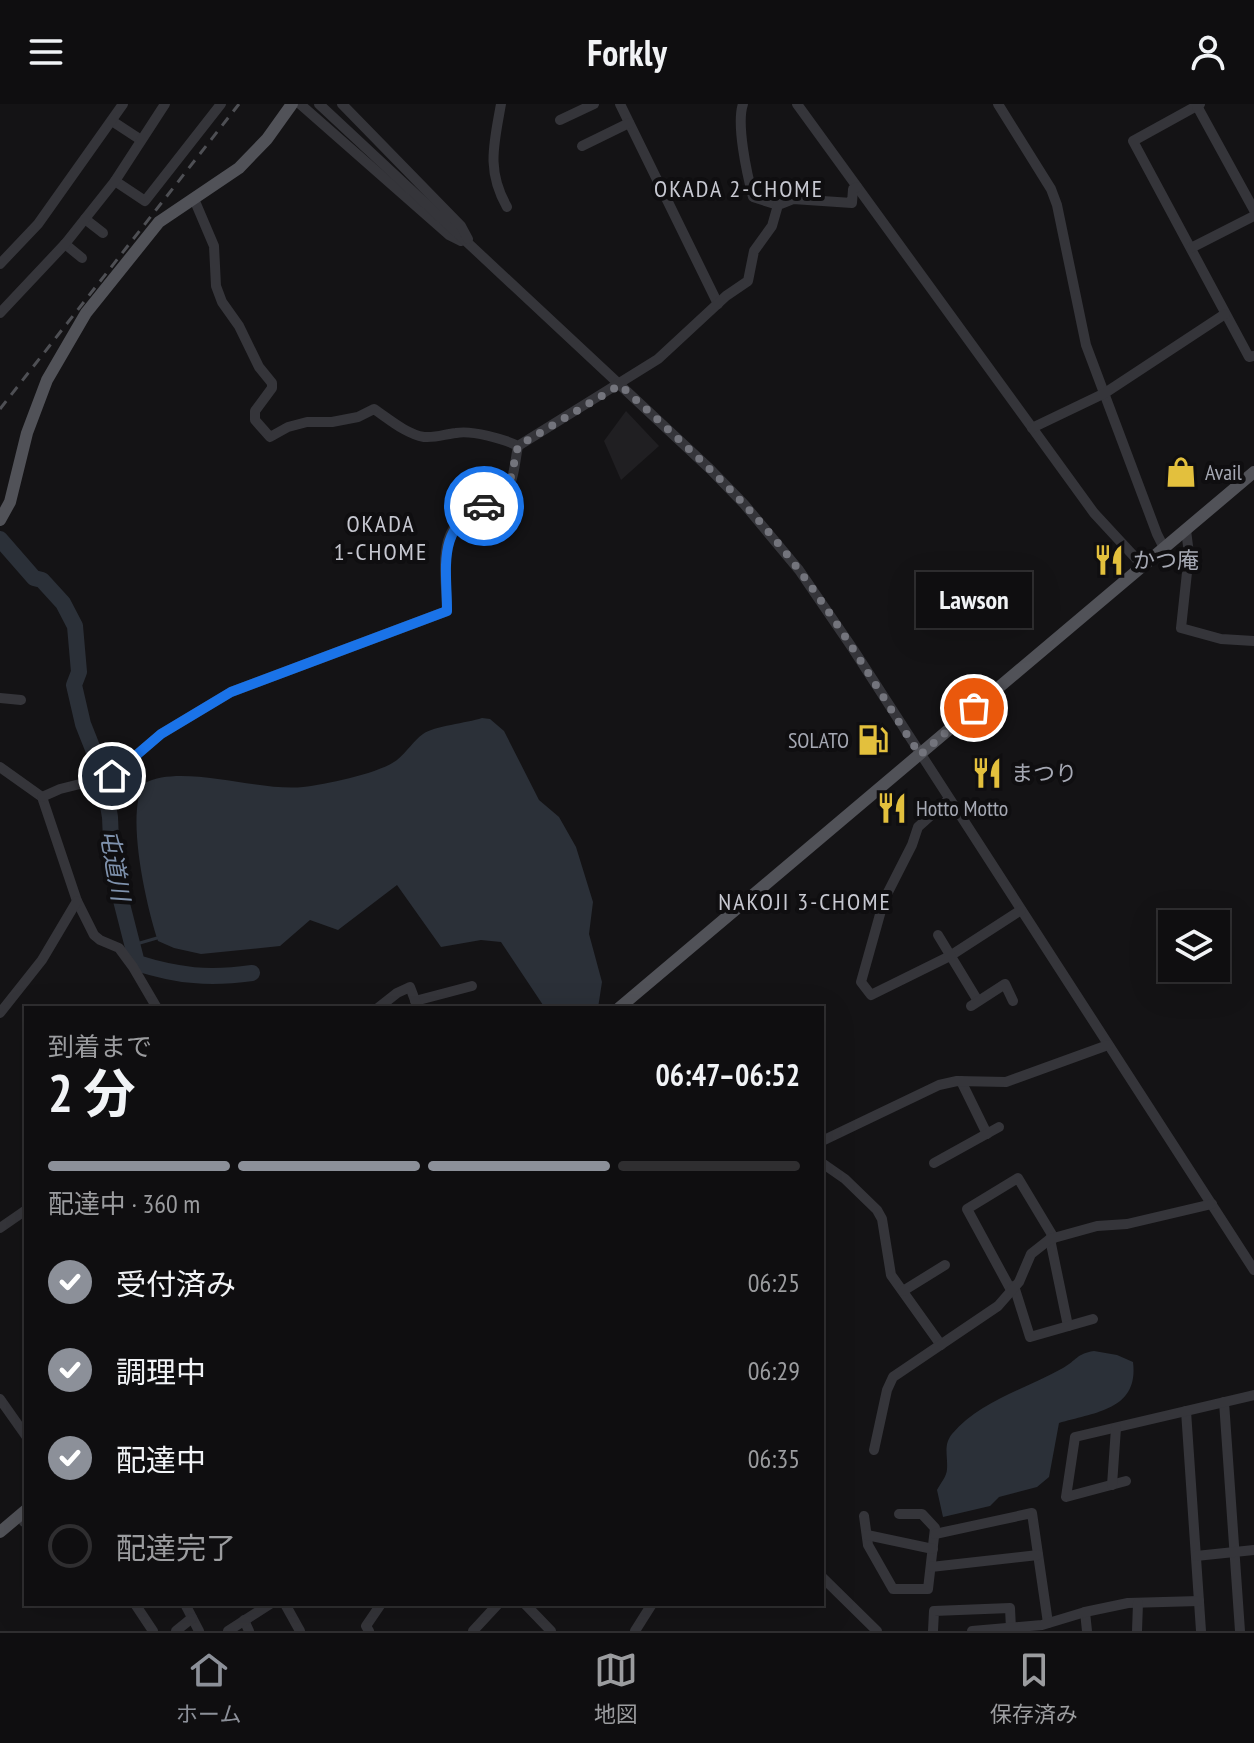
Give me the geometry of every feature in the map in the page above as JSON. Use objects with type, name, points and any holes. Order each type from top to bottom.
[{"type":"main road","points":[[0,520],[10,502],[27,433],[47,380],[86,313],[159,222],[245,162],[267,139],[292,104]]},
{"type":"main road","points":[[621,1006],[1254,472]]},
{"type":"main road","points":[[0,1532],[24,1519]]},
{"type":"street","points":[[0,264],[38,224],[123,104]]},
{"type":"street","points":[[0,313],[65,244],[115,181],[165,104]]},
{"type":"street","points":[[115,181],[145,201],[221,104]]},
{"type":"street","points":[[300,104],[449,235],[473,247]]},
{"type":"street","points":[[319,104],[710,469],[799,570],[1254,1270]]},
{"type":"street","points":[[342,104],[461,226],[473,247]]},
{"type":"street","points":[[501,104],[492,163],[494,180],[507,207]]},
{"type":"street","points":[[560,120],[594,104]]},
{"type":"street","points":[[620,104],[718,304]]},
{"type":"street","points":[[743,104],[739,119],[753,197],[778,205],[793,199],[852,203],[853,189],[857,187]]},
{"type":"street","points":[[797,104],[1094,513],[1143,566]]},
{"type":"street","points":[[998,104],[1051,189],[1057,205],[1086,345],[1164,548]]},
{"type":"street","points":[[1254,210],[1199,105],[1133,141],[1249,357],[1254,356]]},
{"type":"street","points":[[112,121],[141,140]]},
{"type":"street","points":[[582,146],[629,123]]},
{"type":"street","points":[[194,199],[214,246],[216,286],[222,302],[239,326],[259,367],[272,383],[272,388],[255,411],[255,420],[270,437],[288,427],[358,417],[374,409],[408,431],[422,436],[443,437],[458,432],[500,437],[518,446]]},
{"type":"street","points":[[42,797],[60,789],[112,776],[161,734],[231,692],[447,611],[447,553],[453,531],[470,512],[502,499],[508,490],[518,446],[658,359],[748,281],[754,251],[772,226],[778,205]]},
{"type":"street","points":[[1191,248],[1254,216]]},
{"type":"street","points":[[85,219],[103,233]]},
{"type":"street","points":[[65,244],[82,258]]},
{"type":"street","points":[[1032,428],[1105,393],[1225,314]]},
{"type":"street","points":[[1186,530],[1189,554],[1181,628],[1221,639],[1254,641]]},
{"type":"street","points":[[0,698],[21,700]]},
{"type":"street","points":[[0,767],[42,797],[77,901],[94,935],[119,948],[156,1006]]},
{"type":"street","points":[[949,799],[918,827],[884,900],[861,982],[871,995],[950,956],[1021,910]]},
{"type":"street","points":[[0,1013],[42,960],[77,901]]},
{"type":"street","points":[[938,935],[974,1004],[1005,984],[1013,1001]]},
{"type":"street","points":[[381,1006],[410,987],[416,1004],[472,986]]},
{"type":"street","points":[[145,1006],[146,989]]},
{"type":"street","points":[[824,1140],[939,1085],[961,1081],[1006,1082],[1108,1045]]},
{"type":"street","points":[[961,1081],[987,1134]]},
{"type":"street","points":[[934,1163],[999,1127]]},
{"type":"street","points":[[824,1164],[845,1179],[877,1210],[882,1219],[891,1275],[941,1345]]},
{"type":"street","points":[[1068,1326],[1052,1239],[1018,1178],[967,1209],[1012,1288],[1030,1337],[1093,1319]]},
{"type":"street","points":[[874,1450],[887,1390],[893,1377],[998,1306],[1024,1271],[1031,1254],[1052,1239],[1097,1226],[1127,1224],[1212,1204]]},
{"type":"street","points":[[0,1228],[24,1211]]},
{"type":"street","points":[[903,1291],[945,1265]]},
{"type":"street","points":[[1126,1481],[1066,1497],[1075,1437],[1254,1395]]},
{"type":"street","points":[[0,1399],[24,1433]]},
{"type":"street","points":[[1224,1402],[1240,1631]]},
{"type":"street","points":[[1186,1411],[1201,1631]]},
{"type":"street","points":[[1112,1485],[1116,1428]]},
{"type":"street","points":[[935,1534],[1032,1513],[1048,1623]]},
{"type":"street","points":[[864,1516],[868,1545],[893,1589],[928,1589],[935,1528],[922,1514],[899,1514]]},
{"type":"street","points":[[867,1535],[933,1549]]},
{"type":"street","points":[[1196,1556],[1254,1550]]},
{"type":"street","points":[[931,1567],[1038,1555]]},
{"type":"street","points":[[824,1579],[877,1631]]},
{"type":"street","points":[[972,1631],[1048,1623],[1085,1612],[1138,1603],[1199,1601]]},
{"type":"street","points":[[1137,1631],[1138,1603]]},
{"type":"street","points":[[124,1611],[131,1606]]},
{"type":"street","points":[[135,1606],[153,1631]]},
{"type":"street","points":[[186,1606],[199,1631]]},
{"type":"street","points":[[245,1606],[249,1631]]},
{"type":"street","points":[[228,1631],[267,1606]]},
{"type":"street","points":[[286,1606],[300,1631]]},
{"type":"street","points":[[369,1631],[366,1626],[380,1606]]},
{"type":"street","points":[[473,1631],[496,1606]]},
{"type":"street","points":[[527,1606],[551,1631]]},
{"type":"street","points":[[635,1631],[651,1606]]},
{"type":"street","points":[[933,1631],[934,1611],[1010,1608],[1011,1629]]},
{"type":"street","points":[[1085,1612],[1087,1631]]},
{"type":"street","points":[[176,1631],[192,1618]]},
{"type":"shaded area","points":[[626,411],[659,446],[621,480],[604,441]]},
{"type":"shaded area","points":[[482,718],[490,719],[504,731],[539,800],[559,817],[576,847],[593,902],[589,934],[602,982],[598,1006],[544,1006],[501,942],[481,940],[441,947],[397,885],[338,930],[310,920],[280,946],[201,954],[158,941],[148,907],[137,836],[139,796],[145,783],[179,776],[285,787],[325,783],[388,765],[419,737],[443,727]]},
{"type":"shaded area","points":[[1094,1351],[1133,1362],[1133,1378],[1122,1399],[1100,1412],[1059,1423],[1049,1477],[1037,1487],[999,1497],[990,1506],[943,1517],[937,1490],[947,1472],[947,1446],[952,1434],[976,1412]]},
{"type":"waterway","name":"屯道川","points":[[0,539],[34,578],[42,580],[63,603],[75,626],[79,672],[74,685],[83,724],[102,772],[110,817],[112,865],[137,963],[194,975],[252,973]]},
{"type":"waterway","points":[[133,945],[157,938]]},
{"type":"railway","points":[[0,409],[239,104]]},
{"type":"way so far","points":[[484,506],[502,499],[508,490],[518,446],[620,385],[744,504],[799,570],[920,755],[974,708]]},
{"type":"place","name":"Avail","points":[[1181,472]]},
{"type":"place","name":"かつ庵","points":[[1109,560]]},
{"type":"place","name":"Lawson","points":[[974,708]]},
{"type":"place","name":"SOLATO","points":[[873,740]]},
{"type":"place","name":"まつり","points":[[987,773]]},
{"type":"place","name":"Hotto Motto","points":[[892,808]]},
{"type":"district","name":"OKADA 2-CHOME","points":[[739,188]]},
{"type":"district","name":"OKADA 1-CHOME","points":[[381,537]]},
{"type":"district","name":"NAKOJI 3-CHOME","points":[[805,901]]},
{"type":"route","points":[[112,776],[161,734],[231,692],[447,611],[448,543],[461,519],[484,506]]}]
